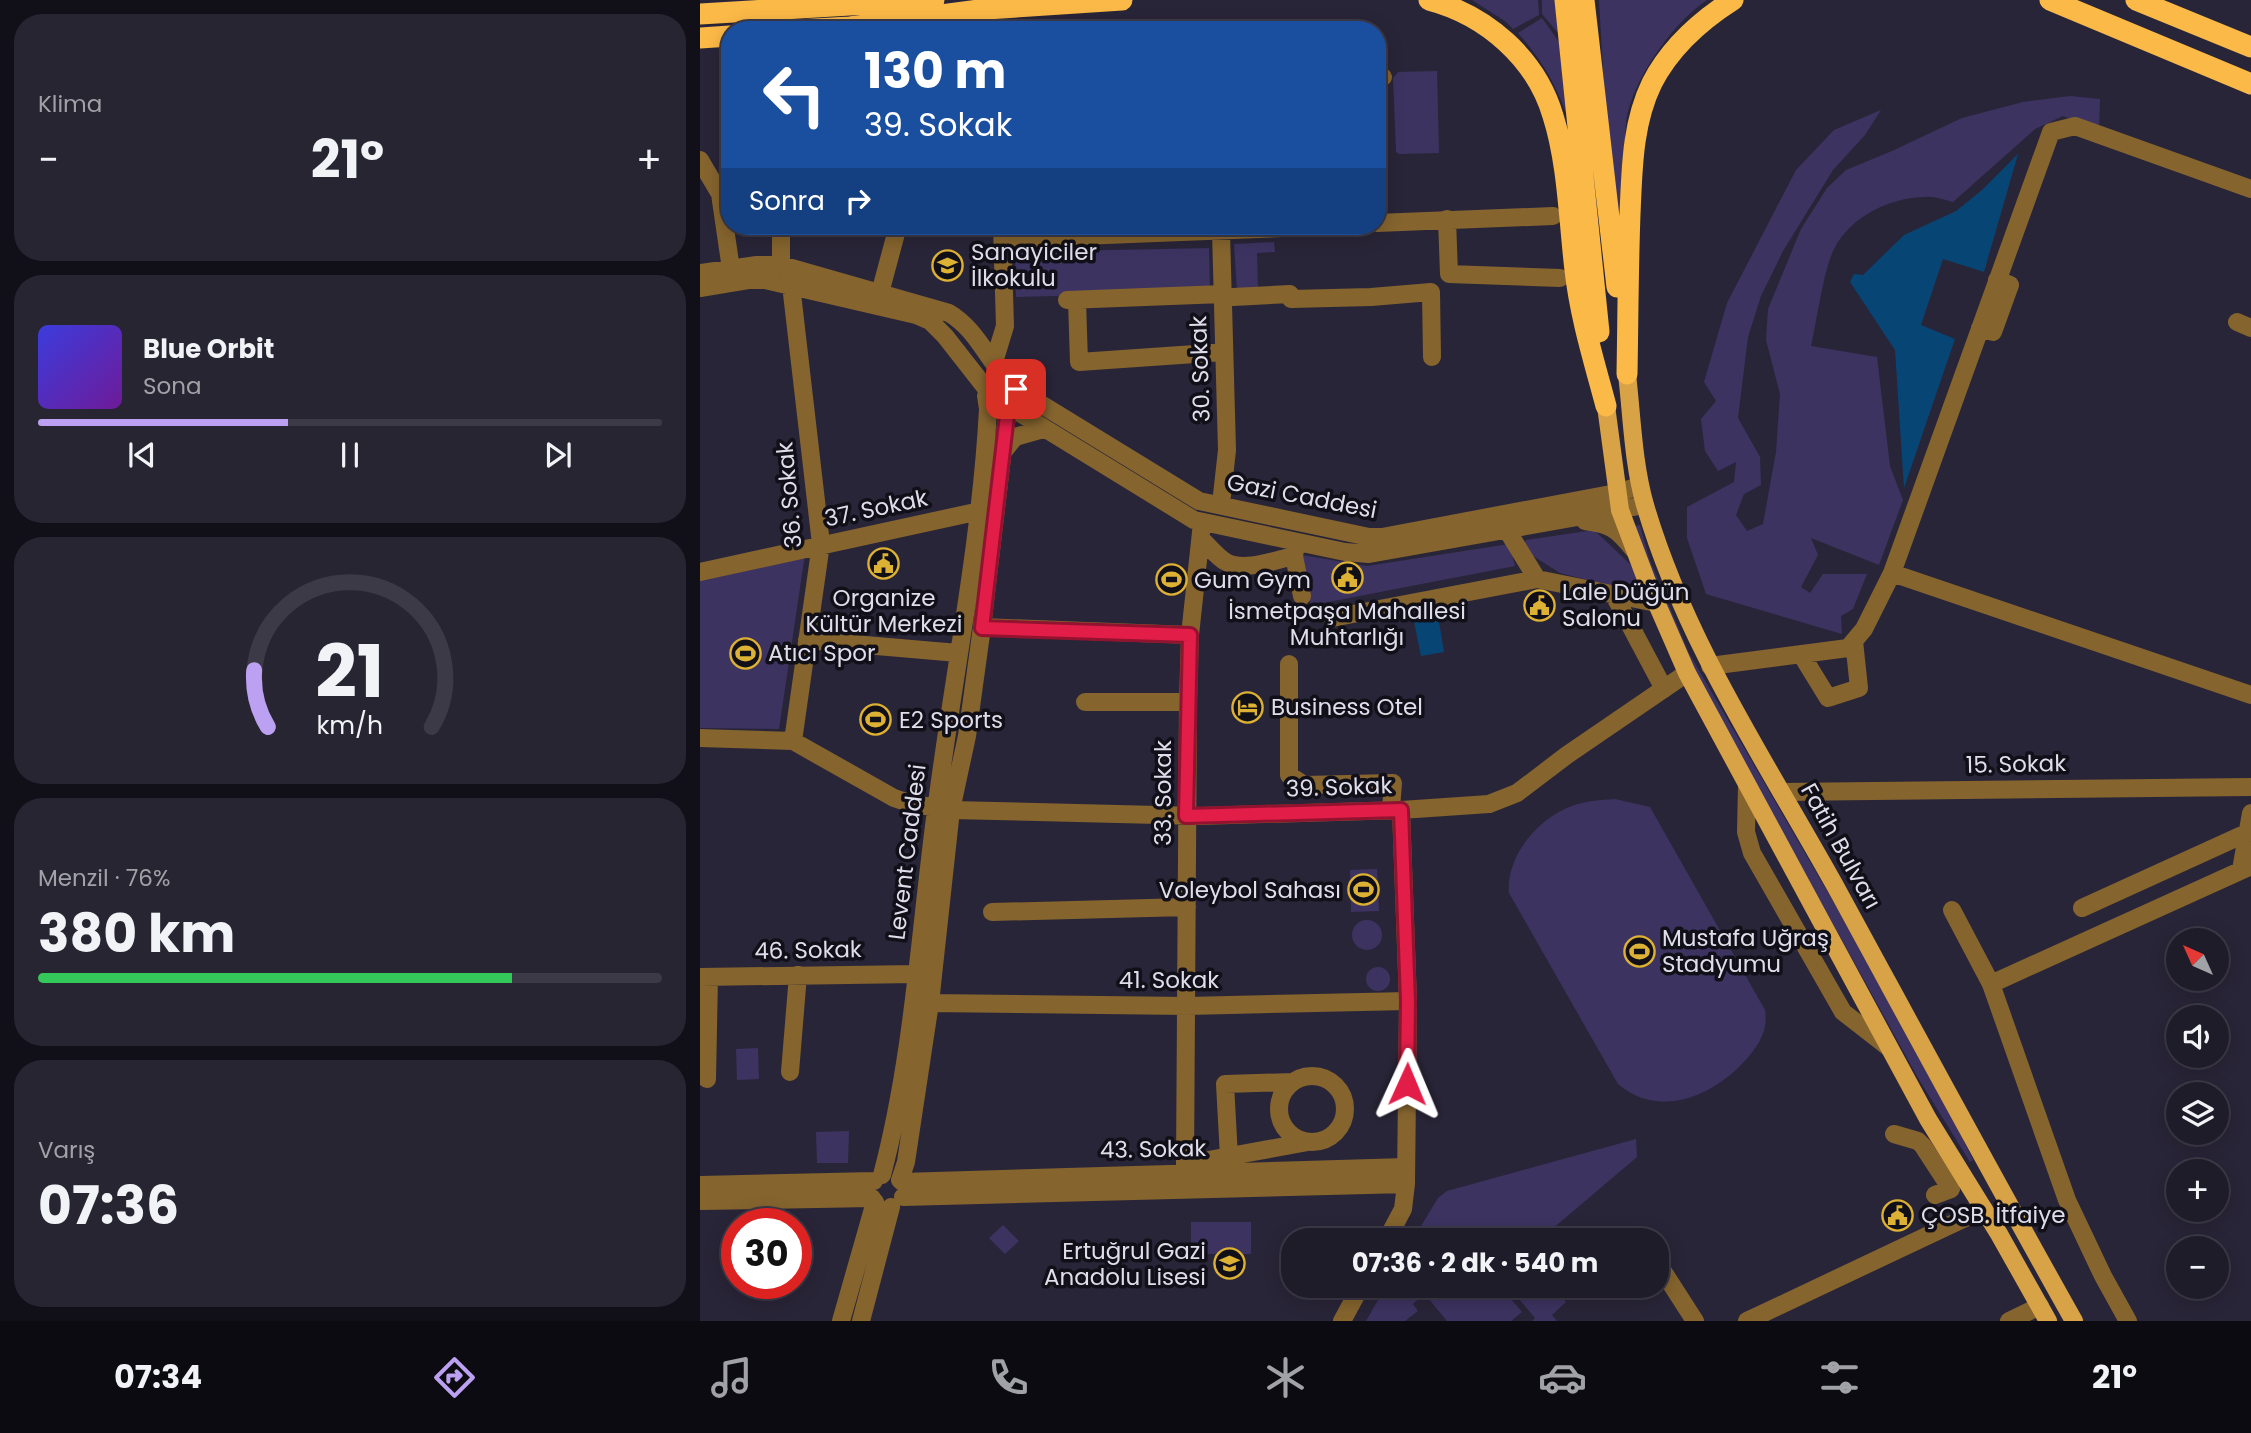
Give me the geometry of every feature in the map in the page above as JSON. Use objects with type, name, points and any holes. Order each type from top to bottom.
[{"type":"highway","points":[[739,0],[891,3]]},
{"type":"highway","points":[[700,14],[934,0]]},
{"type":"highway","points":[[895,21],[986,9],[1122,0]]},
{"type":"highway","points":[[1429,0],[1470,15],[1498,34],[1523,60],[1550,106],[1556,126],[1570,214],[1578,291],[1606,406]]},
{"type":"highway","points":[[1566,0],[1627,373]]},
{"type":"highway","points":[[1584,0],[1606,406]]},
{"type":"highway","points":[[1627,373],[1632,177],[1639,119],[1652,84],[1671,54],[1703,21],[1733,0]]},
{"type":"highway","points":[[2050,0],[2251,84]]},
{"type":"highway","points":[[2136,0],[2251,47]]},
{"type":"highway","points":[[700,32],[721,33]]},
{"type":"highway","points":[[700,38],[721,35]]},
{"type":"main road","name":"Fatih Bulvarı","points":[[1627,373],[1640,486],[1645,505],[1666,571],[1710,666],[2074,1321]]},
{"type":"main road","points":[[1606,406],[1618,502],[1656,603],[1687,673],[1928,1119],[1951,1188],[1984,1209],[2044,1317]]},
{"type":"street","points":[[1710,666],[1849,648],[1864,629],[1892,573],[2051,132],[2075,126],[2251,189]]},
{"type":"street","points":[[700,160],[720,194],[721,201]]},
{"type":"street","points":[[1386,222],[1553,216]]},
{"type":"street","points":[[1447,219],[1449,274],[1560,278]]},
{"type":"street","points":[[726,235],[731,269]]},
{"type":"street","points":[[781,235],[781,265]]},
{"type":"street","points":[[880,293],[896,235]]},
{"type":"street","name":"Levent Caddesi","points":[[887,1190],[906,1162],[930,1003],[958,653],[980,511],[988,392],[1005,326],[1003,235]]},
{"type":"street","name":"30. Sokak","points":[[1221,505],[1227,450],[1223,294],[1228,235]]},
{"type":"street","name":"Gazi Caddesi","points":[[700,274],[766,264],[781,265],[949,313],[964,325],[1016,389],[1192,498],[1287,521],[1381,537],[1618,502],[1640,486]]},
{"type":"street","points":[[700,288],[758,279],[916,315],[930,321],[945,336],[988,392],[1176,510],[1201,531],[1223,560],[1234,565],[1249,565],[1296,549]]},
{"type":"street","name":"36. Sokak","points":[[792,285],[821,544],[793,741]]},
{"type":"street","points":[[1224,352],[1079,362],[1072,300],[1223,294],[1233,297],[1290,294],[1291,299],[1431,292],[1432,357]]},
{"type":"street","name":"Levent Caddesi","points":[[841,1321],[887,1190],[916,974],[944,808],[967,736],[1008,407],[1016,389]]},
{"type":"street","points":[[1002,453],[1015,438],[1043,429]]},
{"type":"street","points":[[1201,531],[1296,549],[1369,554],[1507,530],[1564,518],[1618,502],[1645,505]]},
{"type":"street","name":"37. Sokak","points":[[700,572],[980,511]]},
{"type":"street","points":[[1564,518],[1605,523],[1620,533],[1636,553]]},
{"type":"street","points":[[1507,530],[1537,579]]},
{"type":"street","name":"33. Sokak","points":[[1184,1176],[1188,702],[1190,635],[1201,531]]},
{"type":"street","points":[[1296,549],[1302,596]]},
{"type":"street","points":[[1892,573],[2251,695]]},
{"type":"street","points":[[1332,618],[1537,579],[1656,603]]},
{"type":"street","points":[[1614,595],[1664,689]]},
{"type":"street","points":[[982,628],[1190,635]]},
{"type":"street","points":[[807,640],[958,653]]},
{"type":"street","points":[[1801,654],[1828,698],[1859,688],[1854,640]]},
{"type":"street","points":[[1289,664],[1289,775],[1304,785],[1394,783],[1408,1001],[1406,1176],[1403,1209],[1392,1228]]},
{"type":"street","name":"39. Sokak","points":[[700,738],[793,741],[894,798],[915,805],[944,808],[1186,816],[1489,804],[1517,793],[1567,755],[1687,673]]},
{"type":"street","points":[[1085,702],[1188,702]]},
{"type":"street","points":[[1747,785],[1746,832],[1752,853],[1843,1012],[1888,1047]]},
{"type":"street","name":"15. Sokak","points":[[1782,792],[2251,787]]},
{"type":"street","points":[[1991,984],[2246,868],[2251,813]]},
{"type":"street","points":[[2082,908],[2249,832]]},
{"type":"street","points":[[992,912],[1186,907]]},
{"type":"street","points":[[1952,910],[1991,984],[2067,1200],[2128,1321]]},
{"type":"street","name":"46. Sokak","points":[[704,977],[916,974]]},
{"type":"street","points":[[790,1072],[798,975]]},
{"type":"street","points":[[704,977],[708,1079]]},
{"type":"street","name":"41. Sokak","points":[[930,1003],[1187,1006],[1408,1001]]},
{"type":"street","points":[[1184,1176],[1229,1157],[1320,1141],[1330,1136],[1338,1128],[1345,1107],[1335,1086],[1326,1079],[1315,1076],[1293,1082],[1280,1100],[1281,1122],[1297,1139],[1308,1142]]},
{"type":"street","points":[[1229,1157],[1225,1084],[1293,1082]]},
{"type":"street","points":[[1894,1134],[1918,1141],[1951,1188],[1988,1169]]},
{"type":"street","name":"43. Sokak","points":[[887,1190],[1184,1176],[1406,1176]]},
{"type":"street","points":[[700,1185],[887,1190]]},
{"type":"street","points":[[700,1201],[887,1190]]},
{"type":"street","points":[[861,1321],[887,1190]]},
{"type":"street","points":[[1747,1321],[1984,1209]]},
{"type":"street","points":[[1669,1281],[1695,1321]]},
{"type":"street","points":[[1342,1321],[1354,1298]]},
{"type":"street","points":[[2009,1321],[2044,1317]]},
{"type":"shaded area","points":[[1472,0],[1538,0],[1539,15],[1513,29]]},
{"type":"shaded area","points":[[1542,0],[1555,0],[1559,34],[1542,14]]},
{"type":"shaded area","points":[[1599,0],[1707,0],[1667,38],[1644,73],[1629,108],[1624,155],[1623,249],[1606,120]]},
{"type":"shaded area","points":[[1542,18],[1559,42],[1568,118],[1548,73],[1518,33]]},
{"type":"shaded area","points":[[1437,71],[1439,153],[1399,154],[1396,152],[1393,78],[1398,72]]},
{"type":"shaded area","points":[[2070,96],[2100,99],[2099,129],[2063,116],[2035,129],[1953,202],[1926,197],[1883,206],[1857,221],[1846,231],[1831,256],[1811,346],[1877,357],[1890,466],[1903,500],[1879,565],[1811,538],[1818,555],[1801,587],[1810,593],[1823,574],[1867,574],[1853,609],[1841,616],[1842,634],[1706,594],[1687,538],[1687,507],[1734,482],[1736,462],[1718,471],[1705,451],[1701,419],[1716,401],[1704,382],[1727,303],[1796,170],[1834,130],[1881,110],[1865,135],[1833,170],[1783,251],[1761,296],[1748,337],[1738,418],[1760,457],[1761,485],[1744,494],[1736,515],[1747,531],[1763,524],[1776,452],[1780,394],[1766,340],[1768,309],[1801,229],[1827,188],[1846,170],[1962,118],[2023,102]]},
{"type":"shaded area","points":[[1274,242],[1275,252],[1257,253],[1258,290],[1237,291],[1234,244]]},
{"type":"shaded area","points":[[1209,248],[1210,292],[1016,297],[1015,252]]},
{"type":"shaded area","points":[[1640,525],[1649,558],[1689,653],[1922,1055],[1973,1160],[1970,1162],[1918,1078],[1685,655],[1635,526]]},
{"type":"shaded area","points":[[1594,530],[1632,566],[1642,591],[1560,573],[1522,549],[1526,540]]},
{"type":"shaded area","points":[[1509,544],[1515,566],[1323,603],[1310,603],[1302,555],[1367,566]]},
{"type":"shaded area","name":"Atıcı Spor","points":[[805,554],[779,729],[700,728],[700,579]]},
{"type":"shaded area","name":"Mustafa Uğraş Stadyumu","points":[[1615,799],[1650,807],[1765,1010],[1763,1034],[1750,1055],[1722,1081],[1688,1098],[1652,1101],[1635,1095],[1618,1084],[1509,893],[1509,879],[1519,852],[1547,819],[1572,806]]},
{"type":"shaded area","name":"Voleybol Sahası","points":[[1377,869],[1379,911],[1351,912],[1350,870]]},
{"type":"shaded area","points":[[1367,920],[1378,924],[1382,935],[1378,946],[1367,950],[1356,946],[1352,935],[1356,924]]},
{"type":"shaded area","points":[[1378,967],[1387,970],[1390,979],[1387,988],[1378,991],[1369,988],[1366,979],[1369,970]]},
{"type":"shaded area","points":[[758,1048],[759,1079],[737,1080],[736,1049]]},
{"type":"shaded area","points":[[849,1131],[848,1163],[817,1163],[816,1132]]},
{"type":"shaded area","points":[[1636,1139],[1637,1157],[1553,1228],[1420,1228],[1438,1198],[1447,1191]]},
{"type":"shaded area","points":[[1191,1222],[1251,1222],[1251,1254],[1191,1254]]},
{"type":"shaded area","points":[[1003,1225],[1019,1241],[1005,1254],[989,1238]]},
{"type":"shaded area","points":[[1379,1298],[1420,1298],[1413,1304],[1418,1311],[1405,1321],[1366,1321]]},
{"type":"shaded area","points":[[1428,1298],[1510,1298],[1522,1312],[1511,1321],[1447,1321]]},
{"type":"shaded area","points":[[1518,1298],[1562,1298],[1566,1302],[1552,1315],[1557,1321],[1532,1321],[1535,1318]]},
{"type":"water","points":[[2018,154],[1984,272],[1943,259],[1921,325],[1955,339],[1904,488],[1895,350],[1850,282],[1854,274],[1863,275],[1904,235],[1956,211],[1982,190]]},
{"type":"water","points":[[1436,604],[1444,652],[1421,656],[1413,617],[1422,607]]},
{"type":"place","name":"Sanayiciler İlkokulu","points":[[948,265]]},
{"type":"place","name":"Organize Kültür Merkezi","points":[[884,564]]},
{"type":"place","name":"İsmetpaşa Mahallesi Muhtarlığı","points":[[1347,577]]},
{"type":"place","name":"Gum Gym","points":[[1171,580]]},
{"type":"place","name":"Lale Düğün Salonu","points":[[1539,605]]},
{"type":"place","name":"Atıcı Spor","points":[[745,653]]},
{"type":"place","name":"Business Otel","points":[[1248,707]]},
{"type":"place","name":"E2 Sports","points":[[876,720]]},
{"type":"place","name":"Voleybol Sahası","points":[[1364,890]]},
{"type":"place","name":"Mustafa Uğraş Stadyumu","points":[[1639,951]]},
{"type":"place","name":"ÇOSB. İtfaiye","points":[[1898,1215]]},
{"type":"place","name":"Ertuğrul Gazi Anadolu Lisesi","points":[[1229,1264]]},
{"type":"route","points":[[1016,389],[1008,407],[982,628],[1190,635],[1186,816],[1401,810],[1408,1001],[1407,1084]]}]
